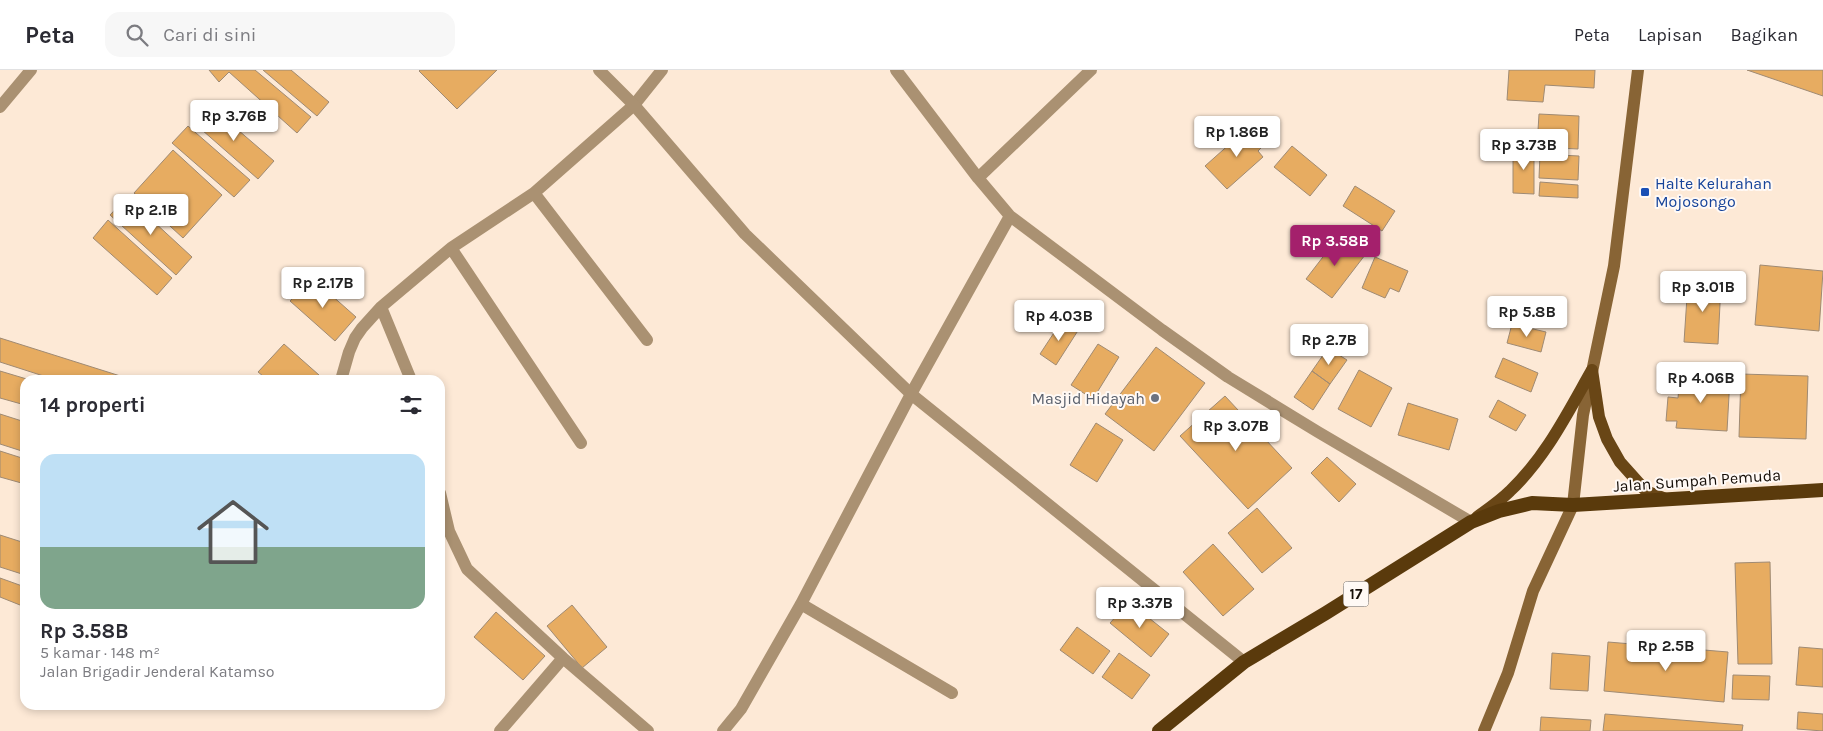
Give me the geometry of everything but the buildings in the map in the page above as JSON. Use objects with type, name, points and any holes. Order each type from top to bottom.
[{"type":"highway","name":"Jalan Sumpah Pemuda","points":[[1573,506],[1823,490]]},
{"type":"highway","name":"17","points":[[1159,731],[1244,662],[1471,522],[1499,511],[1532,503],[1573,506]]},
{"type":"main road","points":[[1484,731],[1508,673],[1533,592],[1573,506],[1582,415],[1614,266],[1638,70]]},
{"type":"main road","points":[[1592,370],[1599,417],[1620,462],[1646,491],[1668,500]]},
{"type":"main road","points":[[1471,522],[1510,492],[1532,468],[1553,440],[1592,370]]},
{"type":"street","points":[[0,107],[31,70]]},
{"type":"street","points":[[599,70],[634,105],[745,234],[911,394],[1244,662]]},
{"type":"street","points":[[343,375],[355,338],[381,307],[451,248],[534,193],[634,105],[662,70]]},
{"type":"street","points":[[896,70],[978,178],[1010,216],[1228,377],[1471,522]]},
{"type":"street","points":[[978,178],[1090,70]]},
{"type":"street","points":[[534,193],[647,340]]},
{"type":"street","points":[[723,731],[742,709],[801,604],[911,394],[1010,216]]},
{"type":"street","points":[[451,248],[581,443]]},
{"type":"street","points":[[381,307],[409,375]]},
{"type":"street","points":[[445,515],[449,531],[467,569],[563,658],[648,731]]},
{"type":"street","points":[[801,604],[952,693]]},
{"type":"street","points":[[500,731],[563,658]]},
{"type":"place","name":"Halte Kelurahan Mojosongo","points":[[1645,192]]},
{"type":"place","name":"Masjid Hidayah","points":[[1155,398]]}]
